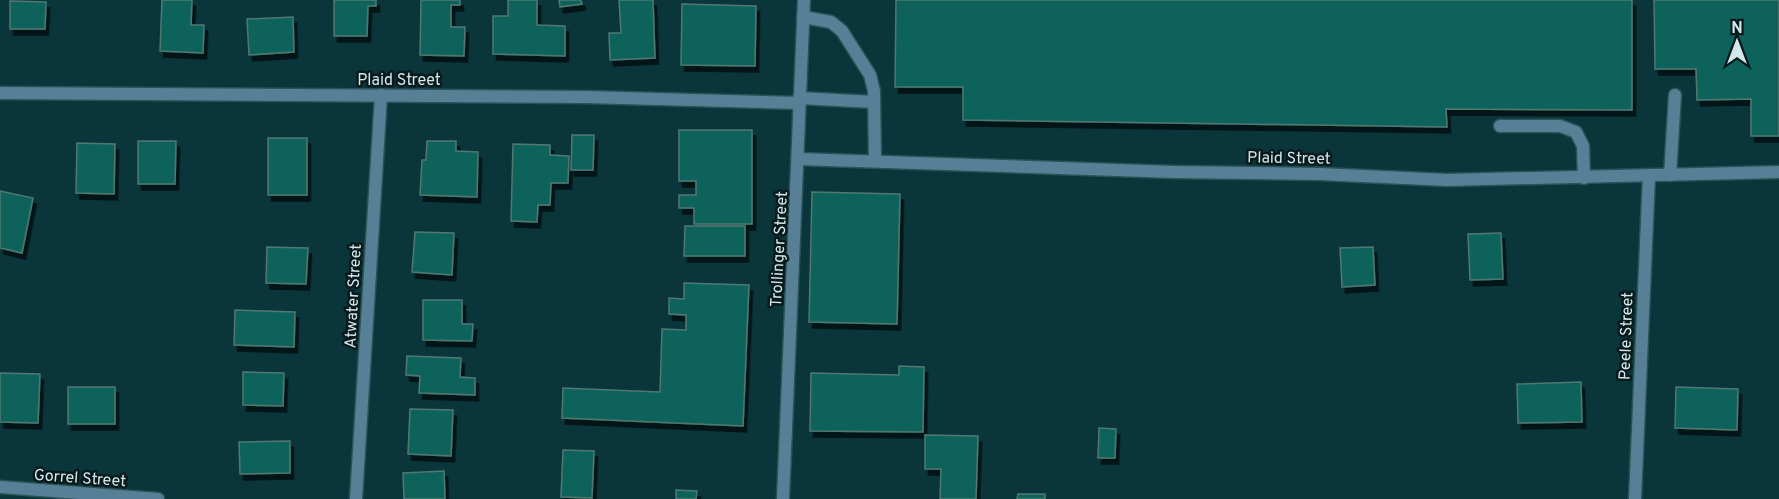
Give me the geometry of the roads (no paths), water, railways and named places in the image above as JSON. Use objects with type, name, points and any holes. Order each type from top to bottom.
[{"type":"street","name":"Trollinger Street","points":[[783,499],[804,0]]},
{"type":"street","points":[[803,18],[831,22],[842,31],[870,75],[874,102],[875,161]]},
{"type":"street","name":"Plaid Street","points":[[0,93],[381,95],[874,102]]},
{"type":"street","name":"Atwater Street","points":[[356,499],[381,95]]},
{"type":"street","points":[[1670,175],[1675,95]]},
{"type":"street","points":[[1500,126],[1560,126],[1576,132],[1583,146],[1584,178]]},
{"type":"street","name":"Plaid Street","points":[[798,159],[1174,172],[1320,174],[1447,180],[1779,172]]},
{"type":"street","name":"Peele Street","points":[[1635,499],[1649,175]]},
{"type":"street","name":"Gorrel Street","points":[[0,487],[158,499]]}]
